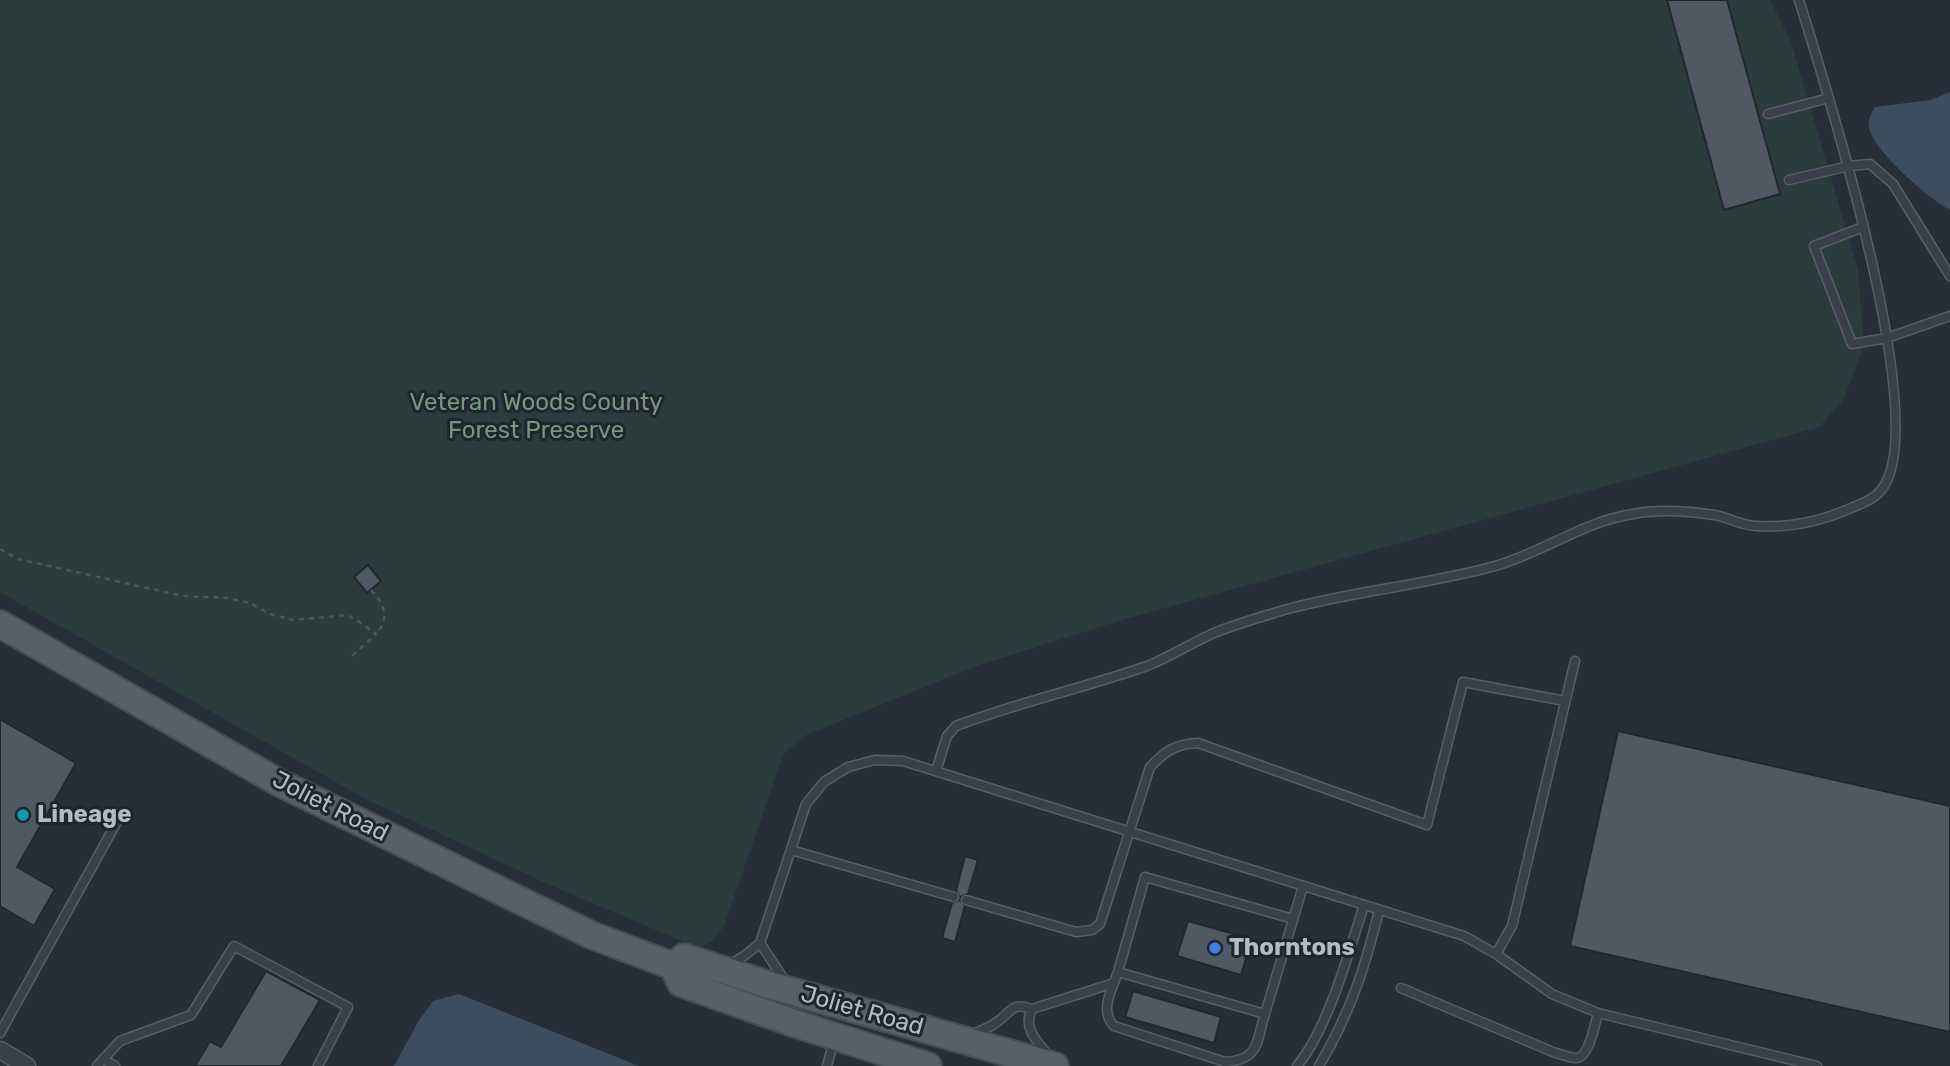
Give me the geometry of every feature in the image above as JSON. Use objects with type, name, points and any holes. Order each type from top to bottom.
[{"type":"main road","name":"Joliet Road","points":[[0,624],[278,782],[592,935],[673,967],[681,983],[834,1037],[928,1066]]},
{"type":"main road","name":"Joliet Road","points":[[673,967],[684,957],[793,992],[1056,1066]]},
{"type":"street","points":[[0,1051],[27,1066]]},
{"type":"lane","points":[[936,771],[947,736],[956,726],[1150,664],[1214,633],[1285,610],[1495,566],[1537,551],[1580,531],[1630,514],[1679,512],[1717,515],[1754,526],[1767,526],[1829,518],[1868,501],[1882,490],[1893,467],[1897,428],[1892,367],[1849,166],[1799,0]]},
{"type":"lane","points":[[1768,114],[1829,98]]},
{"type":"lane","points":[[1789,180],[1849,166],[1870,164],[1894,184],[1950,276]]},
{"type":"lane","points":[[1863,227],[1814,246],[1852,344],[1886,338],[1950,316]]},
{"type":"lane","points":[[1496,954],[1512,926],[1575,661]]},
{"type":"lane","points":[[967,900],[1076,932],[1092,930],[1100,924],[1150,768],[1165,751],[1181,744],[1198,743],[1427,825],[1463,682],[1565,701]]},
{"type":"lane","points":[[721,969],[760,943],[806,804],[824,782],[848,767],[875,760],[903,761],[1464,936],[1496,954],[1552,994],[1598,1013],[1817,1066]]},
{"type":"lane","points":[[0,1033],[118,820]]},
{"type":"lane","points":[[791,850],[954,897]]},
{"type":"lane","points":[[1293,919],[1145,877],[1105,1010],[1107,1020],[1114,1026],[1225,1062],[1244,1060],[1253,1053],[1303,886]]},
{"type":"lane","points":[[1297,1066],[1323,1020],[1337,987],[1364,905]]},
{"type":"lane","points":[[1320,1066],[1349,1012],[1379,910]]},
{"type":"lane","points":[[760,943],[793,992]]},
{"type":"lane","points":[[100,1063],[120,1041],[191,1015],[234,946],[348,1007],[318,1066]]},
{"type":"lane","points":[[1118,972],[1265,1014]]},
{"type":"lane","points":[[958,1038],[974,1034],[998,1022],[1014,1007],[1022,1005],[1032,1009],[1114,983]]},
{"type":"lane","points":[[1401,988],[1553,1052],[1577,1058],[1587,1050],[1598,1013]]},
{"type":"lane","points":[[1032,1009],[1028,1017],[1030,1033],[1056,1066]]},
{"type":"lane","points":[[827,1066],[834,1037]]},
{"type":"lane","points":[[100,1063],[115,1066]]},
{"type":"path","points":[[0,549],[18,559],[183,596],[228,598],[250,603],[270,614],[293,620],[347,615],[376,634]]},
{"type":"path","points":[[351,657],[376,634],[385,621],[381,599],[371,590]]},
{"type":"green space","name":"Veteran Woods County Forest Preserve","points":[[0,0],[1770,0],[1791,42],[1858,270],[1864,347],[1843,400],[1819,427],[1125,619],[973,667],[804,736],[783,755],[724,926],[712,941],[699,948],[550,885],[364,798],[0,592]]},
{"type":"water","points":[[1950,92],[1950,210],[1916,185],[1891,161],[1873,138],[1869,125],[1875,107],[1931,100]]},
{"type":"water","points":[[459,994],[639,1066],[394,1066],[433,1001]]},
{"type":"building","points":[[1667,0],[1727,0],[1780,194],[1724,210]]},
{"type":"building","points":[[368,565],[381,581],[367,593],[354,577]]},
{"type":"building","name":"Lineage","points":[[0,719],[76,763],[17,867],[55,889],[34,926],[0,906]]},
{"type":"building","points":[[1618,731],[1950,806],[1950,1032],[1570,946]]},
{"type":"building","points":[[965,856],[978,860],[968,894],[960,897],[956,891]]},
{"type":"building","points":[[960,900],[965,906],[955,942],[942,938],[952,903]]},
{"type":"building","name":"Thorntons","points":[[1188,921],[1252,939],[1241,975],[1177,956]]},
{"type":"building","points":[[266,971],[320,1000],[281,1066],[195,1066],[210,1041],[221,1047]]},
{"type":"building","name":"Thorntons","points":[[1133,991],[1221,1017],[1214,1043],[1125,1017]]},
{"type":"place","name":"Lineage","points":[[23,815]]},
{"type":"place","name":"Thorntons","points":[[1215,948]]}]
